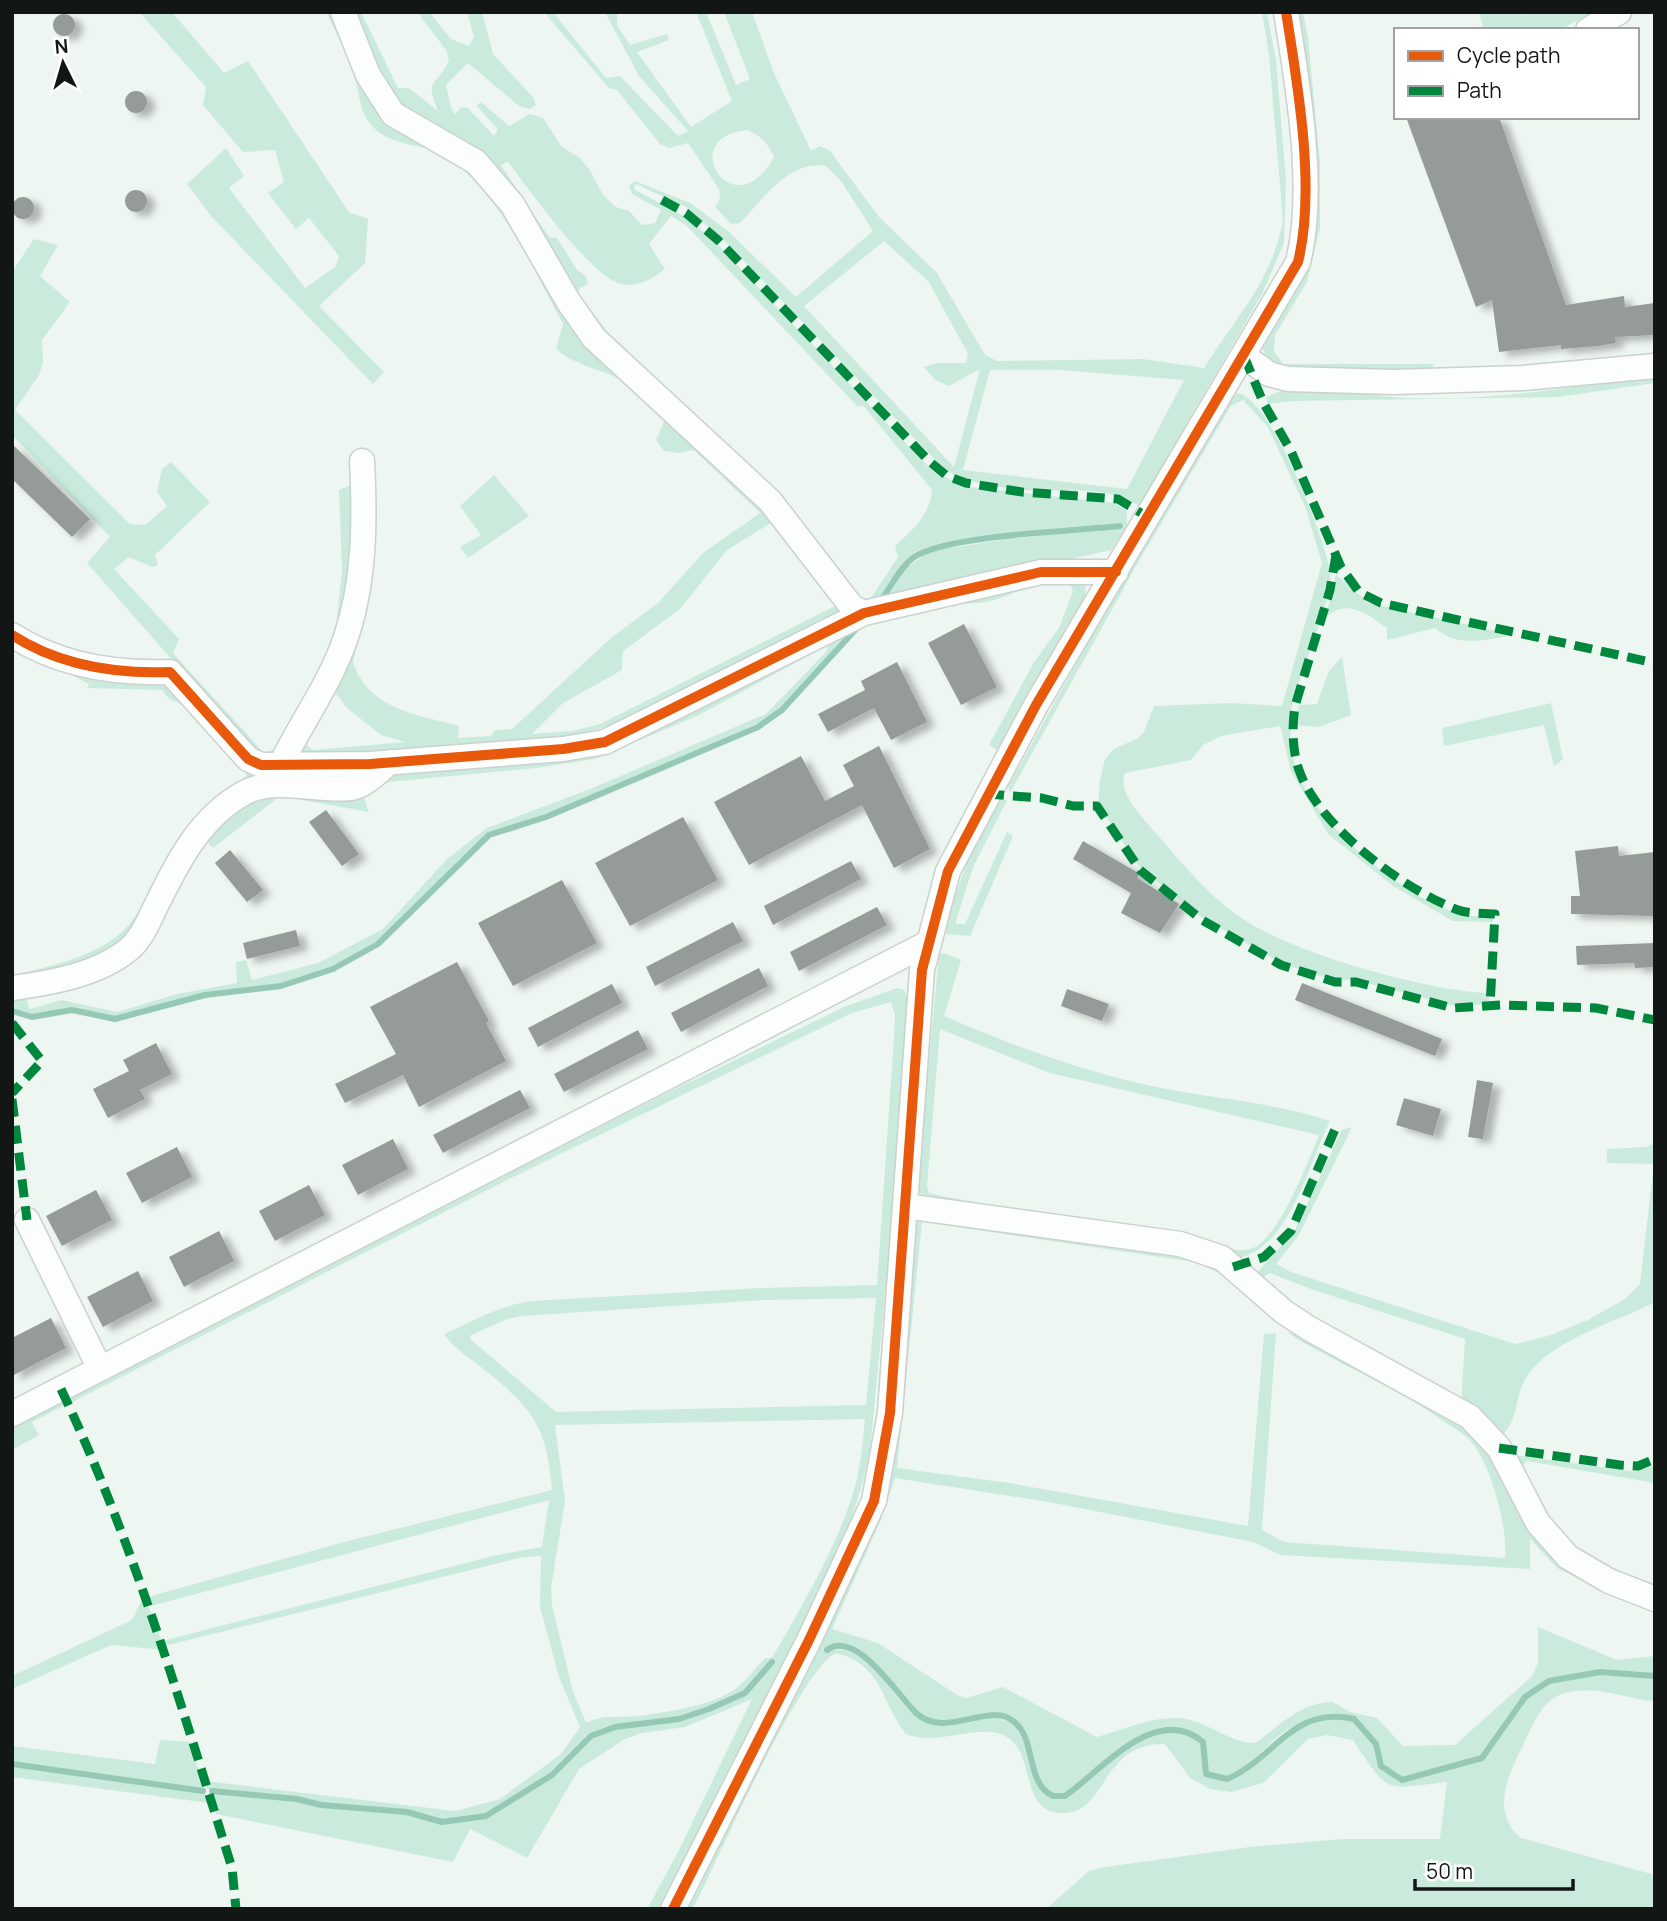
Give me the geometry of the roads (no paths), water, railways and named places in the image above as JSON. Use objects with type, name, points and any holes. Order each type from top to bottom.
[{"type":"street","points":[[343,12],[368,75],[393,114],[475,162],[484,171],[512,204],[568,301],[594,338],[751,482],[790,525],[852,607],[864,613]]},
{"type":"street","points":[[673,1909],[809,1640],[874,1501],[890,1413],[918,1007],[926,944],[948,871],[962,839],[1036,705],[1297,262],[1306,231],[1300,113],[1286,12]]},
{"type":"street","points":[[1591,28],[1619,12]]},
{"type":"street","points":[[1244,356],[1269,374],[1288,379],[1394,382],[1523,378],[1655,366]]},
{"type":"street","points":[[280,766],[332,671],[346,636],[356,595],[365,513],[362,461]]},
{"type":"street","points":[[12,635],[27,645],[97,670],[170,673],[248,759],[261,765],[390,762],[563,749],[605,743],[864,613],[1041,572],[1116,572]]},
{"type":"street","points":[[12,988],[68,977],[127,951],[138,941],[175,866],[198,832],[222,807],[246,792],[268,786],[352,788],[390,762]]},
{"type":"street","points":[[12,1414],[926,944]]},
{"type":"street","points":[[905,1206],[1180,1244],[1222,1258],[1284,1312],[1310,1329],[1470,1417],[1499,1448],[1538,1522],[1568,1557],[1609,1581],[1655,1599]]},
{"type":"street","points":[[27,1220],[100,1369]]},
{"type":"waterway","points":[[881,600],[909,561],[930,550],[982,539],[1120,526]]},
{"type":"waterway","points":[[12,1011],[32,1017],[72,1010],[115,1019],[205,995],[281,986],[333,969],[378,944],[489,835],[546,817],[758,727],[782,710],[857,628]]},
{"type":"waterway","points":[[827,1650],[838,1646],[851,1648],[863,1656],[916,1713],[927,1720],[939,1723],[989,1715],[1010,1719],[1019,1726],[1024,1736],[1038,1781],[1044,1790],[1053,1796],[1065,1796],[1112,1757],[1148,1735],[1167,1730],[1185,1732],[1203,1742],[1206,1774],[1227,1779],[1244,1770],[1299,1727],[1315,1720],[1333,1717],[1354,1719],[1376,1744],[1381,1766],[1402,1780],[1482,1758],[1525,1697],[1549,1681],[1600,1672],[1655,1676]]},
{"type":"waterway","points":[[212,1791],[297,1799],[321,1805],[407,1812],[442,1822],[486,1816],[552,1775],[591,1736],[615,1727],[679,1719],[709,1709],[745,1693],[772,1662]]},
{"type":"waterway","points":[[12,1764],[203,1791]]}]
